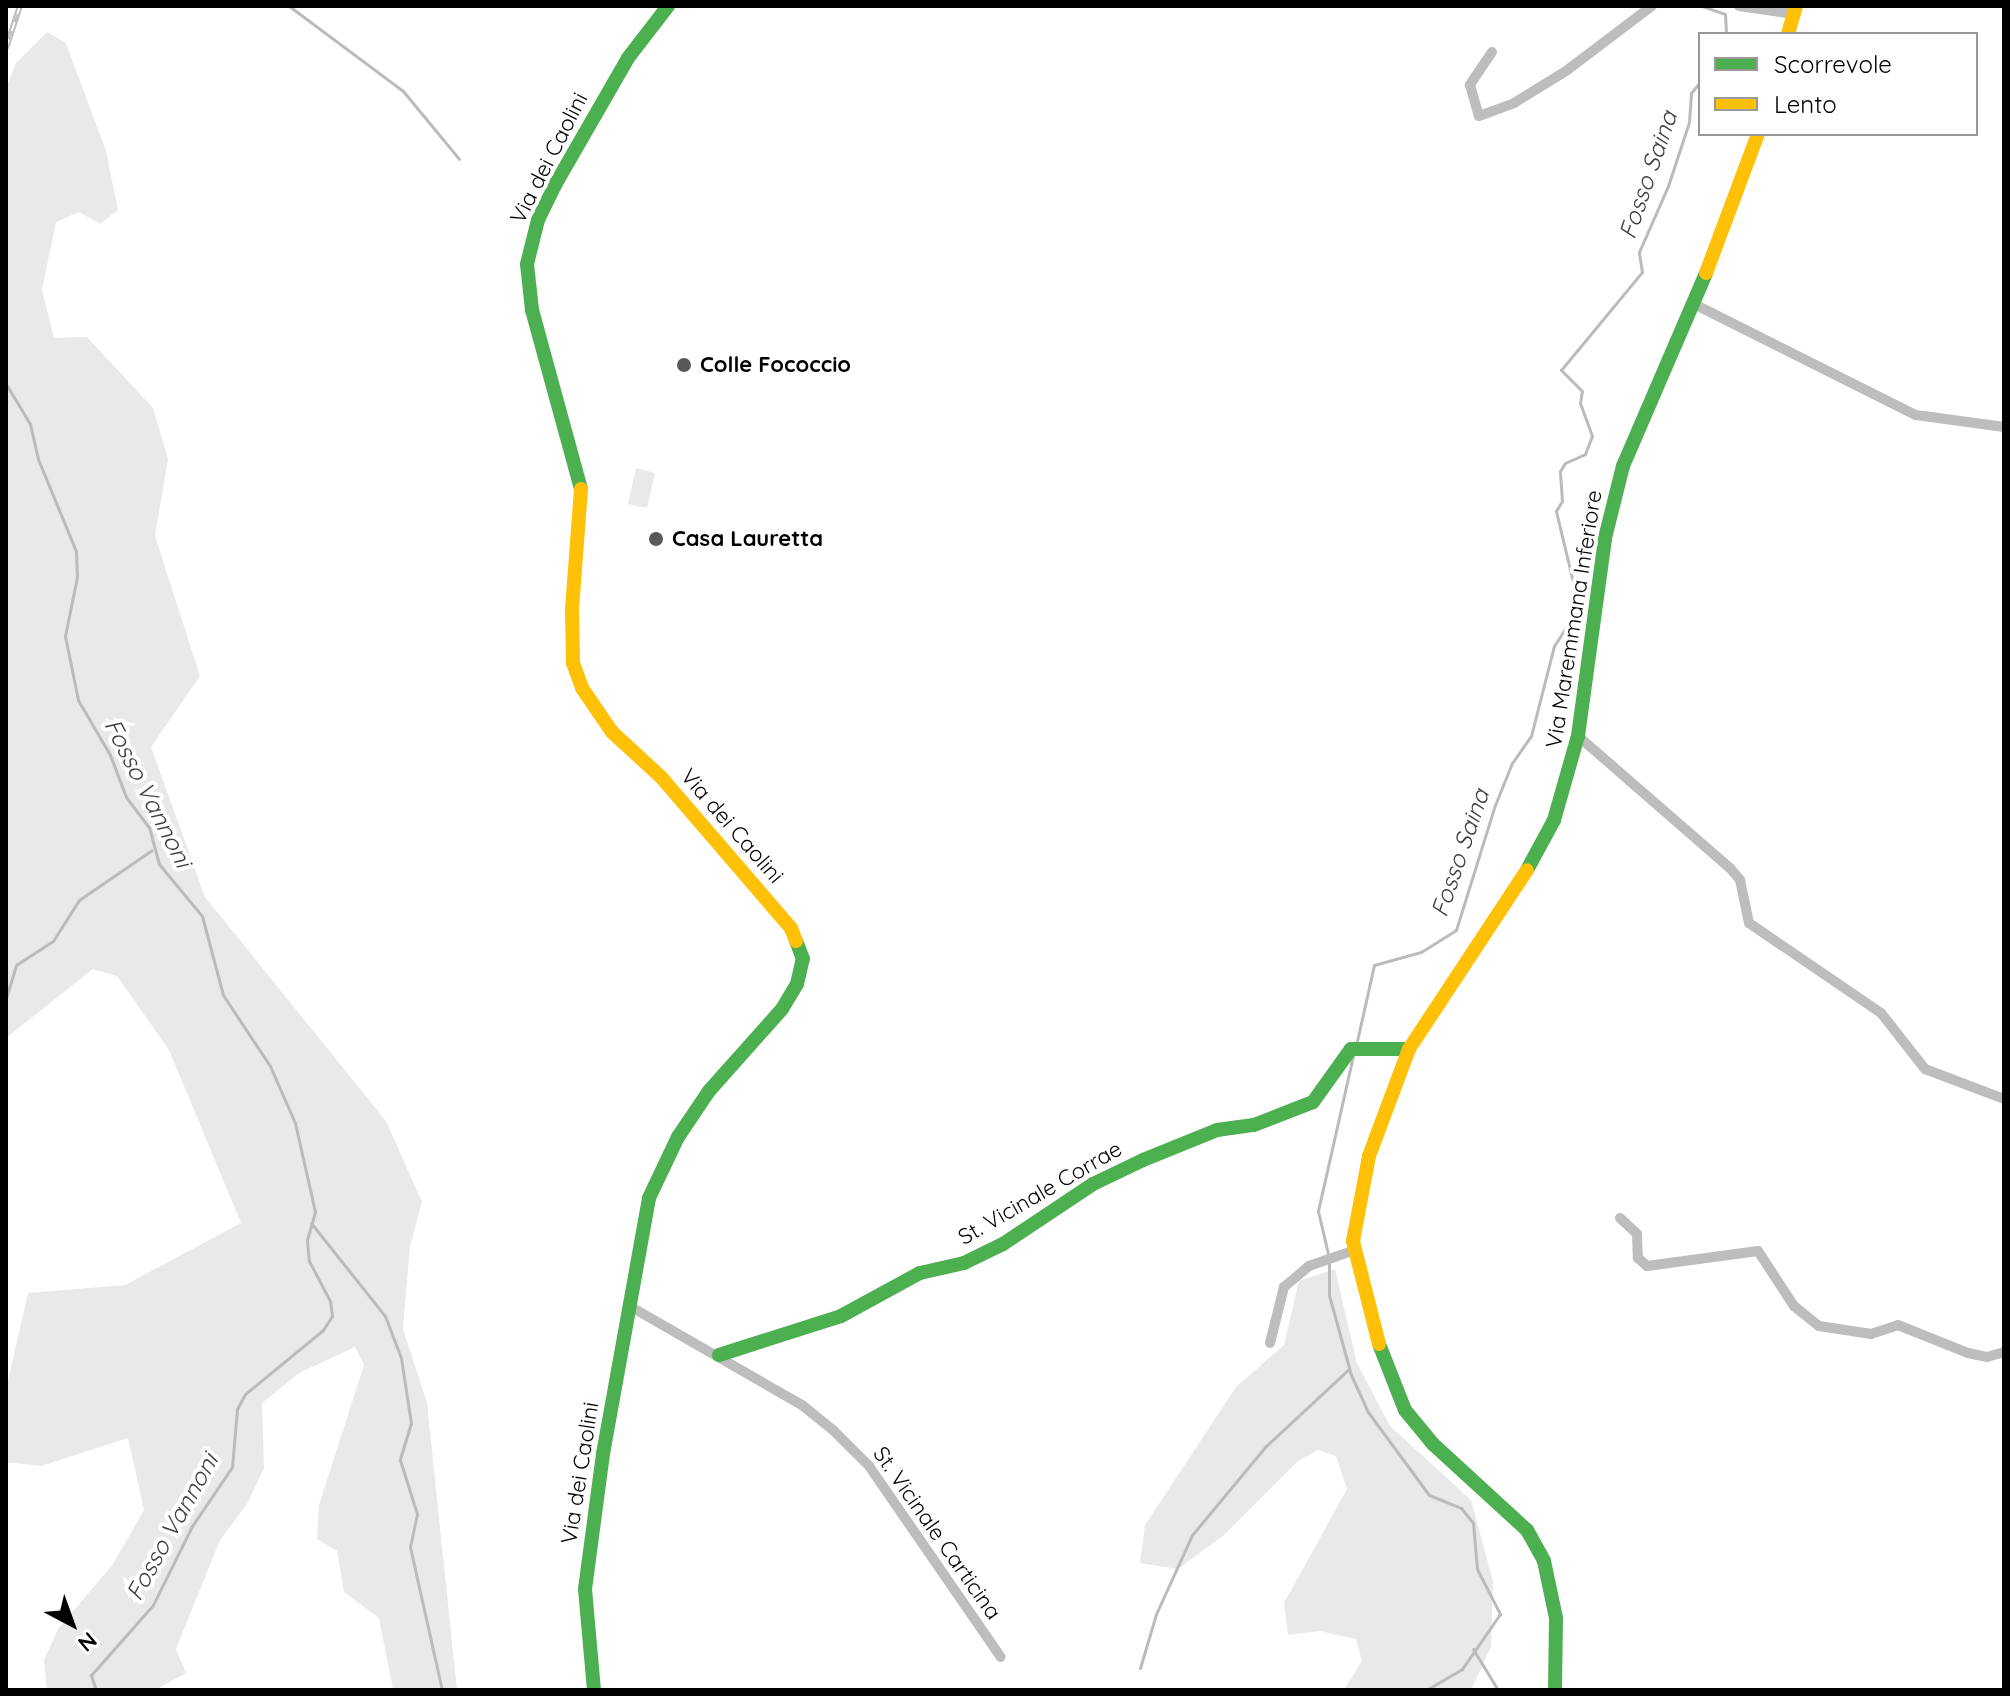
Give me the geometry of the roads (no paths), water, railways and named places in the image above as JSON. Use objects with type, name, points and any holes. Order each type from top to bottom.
[{"type":"street","name":"Via dei Caolini","points":[[594,1690],[585,1589],[603,1454],[633,1308],[649,1198],[660,1171],[709,1091],[782,1009],[797,984],[803,959],[791,928],[661,777],[612,732],[582,688],[573,663],[572,610],[584,498],[532,310],[527,264],[538,220],[555,185],[628,58],[668,6]]},
{"type":"street","points":[[1492,52],[1470,85],[1479,116],[1514,103],[1566,71],[1652,6]]},
{"type":"street","points":[[1739,6],[1794,10],[1788,32]]},
{"type":"street","name":"Via Maremmana Inferiore","points":[[1555,1690],[1556,1618],[1544,1561],[1527,1530],[1433,1444],[1405,1410],[1386,1369],[1352,1251],[1369,1156],[1409,1049],[1543,846],[1578,736],[1605,538],[1623,466],[1692,303],[1757,136]]},
{"type":"street","points":[[1692,303],[1916,415],[2004,427]]},
{"type":"street","points":[[1578,736],[1730,868],[1740,880],[1749,923],[1881,1013],[1925,1069],[2004,1099]]},
{"type":"street","name":"St. Vicinale Corrae","points":[[719,1355],[812,1327],[908,1277],[976,1257],[1093,1184],[1143,1160],[1217,1130],[1254,1125],[1313,1102],[1351,1049],[1368,1045],[1409,1049]]},
{"type":"street","points":[[1620,1218],[1637,1234],[1638,1258],[1647,1266],[1758,1251],[1794,1306],[1819,1326],[1871,1334],[1898,1325],[1968,1353],[1987,1357],[2004,1352]]},
{"type":"street","points":[[1270,1343],[1284,1287],[1309,1266],[1352,1251]]},
{"type":"street","name":"St. Vicinale Carticina","points":[[633,1308],[802,1405],[869,1466],[1001,1657]]},
{"type":"waterway","points":[[289,6],[403,91],[459,159]]},
{"type":"waterway","name":"Fosso Saina","points":[[1702,6],[1725,14],[1726,32]]},
{"type":"waterway","name":"Fosso Saina","points":[[1357,1041],[1374,965],[1421,952],[1456,930],[1495,805],[1512,763],[1531,736],[1554,646],[1579,607],[1556,511],[1562,501],[1560,471],[1565,463],[1585,454],[1592,436],[1580,403],[1582,391],[1561,370],[1642,272],[1639,252],[1668,186],[1689,122],[1691,93],[1698,84]]},
{"type":"waterway","name":"Fosso Vannoni","points":[[6,384],[30,424],[38,459],[76,551],[77,577],[65,636],[78,700],[110,755],[126,797],[149,827],[159,864],[202,916],[223,995],[270,1066],[295,1123],[315,1212],[307,1240],[309,1261],[330,1301],[332,1316],[323,1330],[245,1394],[237,1409],[232,1467],[192,1526],[153,1605],[91,1675],[96,1690]]},
{"type":"waterway","points":[[6,998],[16,965],[53,941],[79,900],[152,850]]},
{"type":"waterway","name":"Fosso Saina","points":[[1328,1254],[1318,1211],[1353,1056]]},
{"type":"waterway","points":[[311,1223],[385,1316],[401,1358],[411,1423],[400,1460],[417,1514],[410,1547],[442,1690]]},
{"type":"waterway","name":"Fosso Saina","points":[[1329,1262],[1329,1295],[1351,1375],[1368,1412],[1429,1495],[1461,1508],[1473,1523],[1477,1569],[1500,1614],[1462,1669],[1426,1690]]},
{"type":"waterway","points":[[1140,1668],[1156,1614],[1192,1535],[1266,1446],[1349,1369]]},
{"type":"waterway","name":"Fosso Saina","points":[[1473,1649],[1498,1690]]},
{"type":"railway","points":[[6,48],[20,6]]},
{"type":"place","name":"Colle Fococcio","points":[[684,365]]},
{"type":"place","name":"Casa Lauretta","points":[[656,539]]}]
